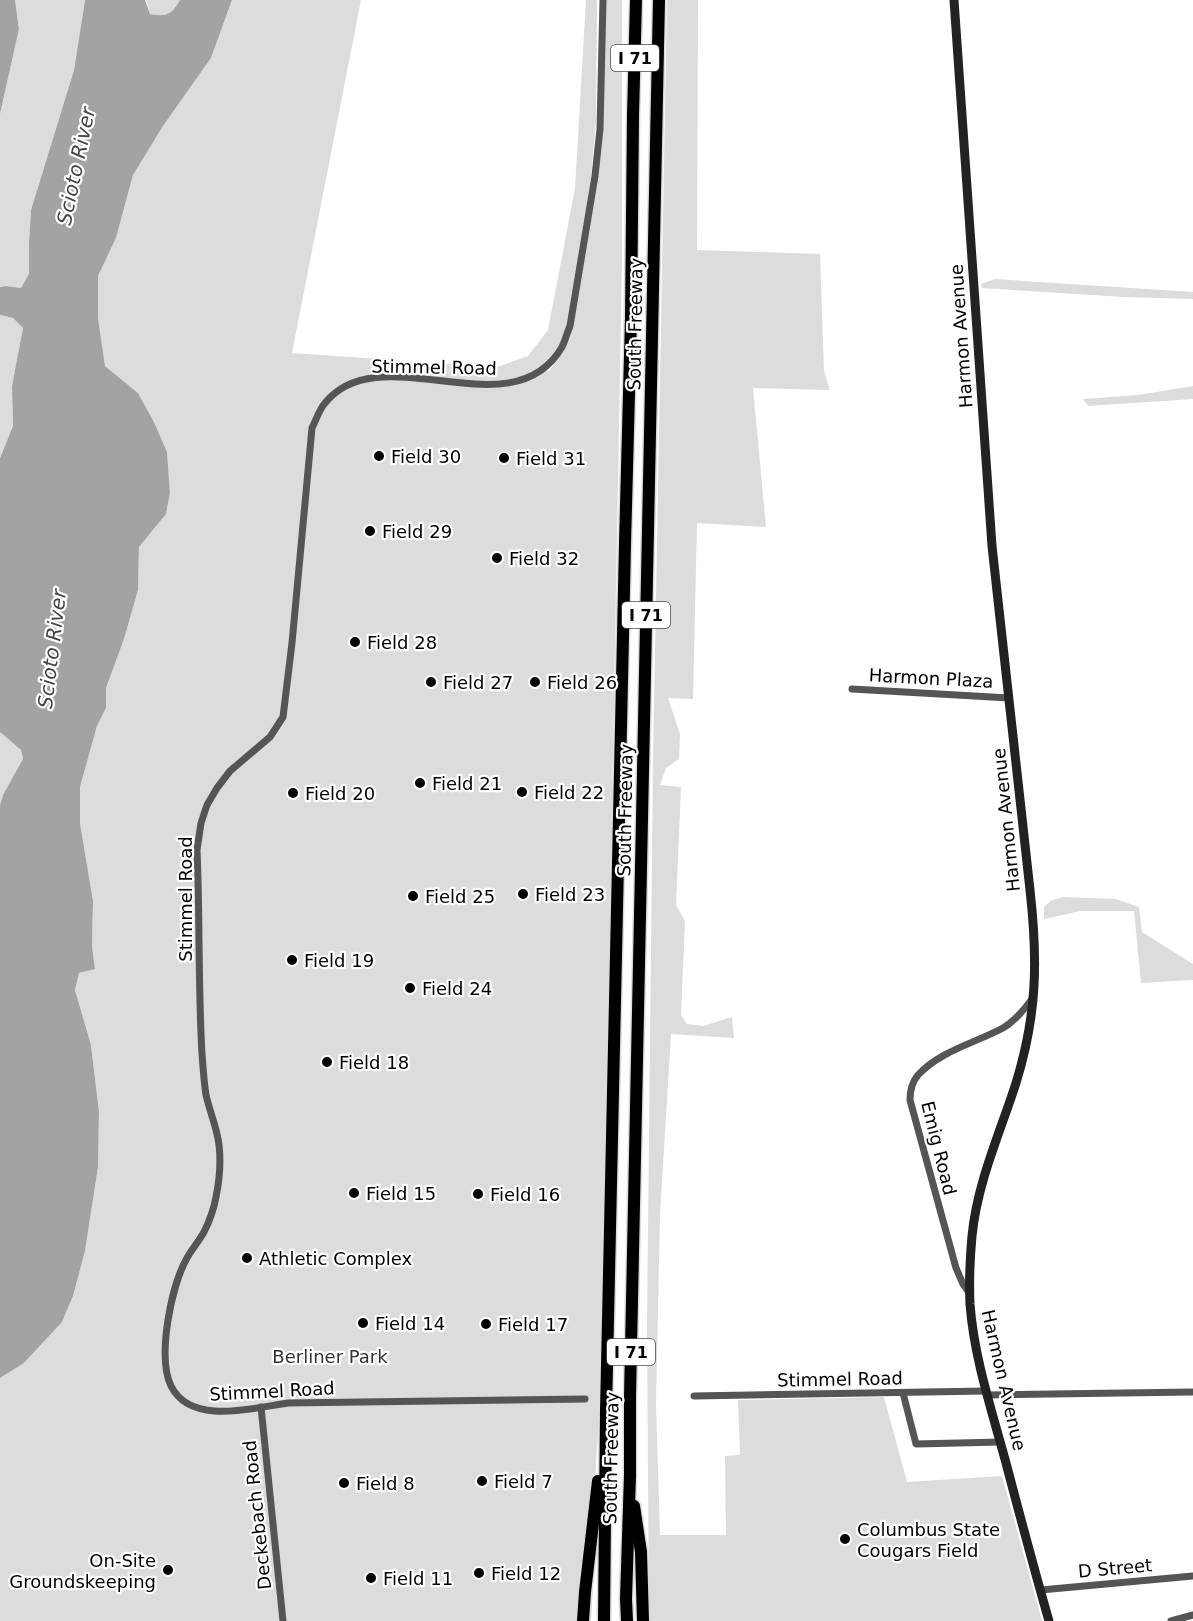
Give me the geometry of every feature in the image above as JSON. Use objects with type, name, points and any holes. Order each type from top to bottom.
[{"type":"highway","name":"South Freeway","points":[[604,1621],[606,1411],[636,0]]},
{"type":"highway","name":"South Freeway","points":[[627,1621],[660,0]]},
{"type":"highway","points":[[583,1621],[606,1411]]},
{"type":"highway","points":[[630,1475],[641,1552],[643,1621]]},
{"type":"main road","name":"Harmon Avenue","points":[[954,0],[990,510],[1035,930],[1034,997],[1029,1032],[978,1202],[972,1235],[970,1294],[974,1336],[987,1393],[1049,1621]]},
{"type":"street","name":"Stimmel Road","points":[[585,1399],[288,1403],[226,1411],[205,1411],[188,1405],[171,1386],[166,1367],[166,1335],[175,1286],[186,1259],[205,1230],[215,1201],[220,1172],[218,1137],[207,1096],[202,1055],[197,850],[201,823],[207,805],[230,771],[270,737],[283,717],[312,428],[323,405],[333,394],[346,386],[366,379],[391,377],[496,385],[519,382],[537,374],[550,363],[562,346],[572,314],[596,176],[600,129],[603,0]]},
{"type":"street","name":"Harmon Plaza","points":[[852,689],[1009,698]]},
{"type":"street","name":"Emig Road","points":[[970,1294],[960,1277],[950,1249],[910,1100],[910,1090],[918,1075],[933,1062],[1005,1027],[1022,1013],[1034,997]]},
{"type":"street","name":"Stimmel Road","points":[[694,1396],[1193,1392]]},
{"type":"street","points":[[903,1393],[916,1444],[1000,1442]]},
{"type":"street","name":"Deckebach Road","points":[[261,1407],[283,1621]]},
{"type":"street","name":"D Street","points":[[1041,1590],[1193,1576]]},
{"type":"street","points":[[1171,1621],[1193,1615]]},
{"type":"green space","points":[[15,0],[85,0],[74,70],[31,210],[29,275],[21,288],[0,287],[0,114],[19,29]]},
{"type":"green space","points":[[146,0],[180,0],[171,12],[161,15],[150,14]]},
{"type":"green space","name":"Berliner Park","points":[[232,0],[361,0],[292,353],[497,367],[528,356],[548,330],[575,188],[586,0],[597,0],[596,121],[591,178],[568,323],[561,343],[540,370],[549,371],[564,351],[571,329],[597,185],[605,0],[622,0],[622,260],[601,1407],[596,1460],[591,1621],[0,1621],[0,1378],[24,1363],[62,1322],[73,1296],[85,1251],[98,1167],[99,1112],[91,1045],[75,990],[79,973],[95,968],[92,946],[93,901],[80,823],[80,787],[97,726],[106,708],[106,688],[124,639],[138,590],[139,547],[166,514],[170,493],[167,452],[154,422],[138,393],[105,366],[98,318],[98,276],[116,238],[133,175],[163,126],[211,58]]},
{"type":"green space","points":[[667,0],[698,0],[697,250],[820,254],[824,371],[830,390],[753,388],[766,527],[697,523],[693,699],[668,698],[680,734],[679,759],[666,768],[660,785],[681,787],[676,905],[685,921],[681,1015],[687,1024],[703,1026],[732,1017],[734,1038],[671,1034],[660,1214],[656,1403],[660,1535],[726,1535],[725,1456],[740,1455],[738,1400],[884,1397],[907,1482],[1002,1476],[1042,1621],[649,1621],[647,1325],[653,760]]},
{"type":"green space","points":[[995,279],[1193,292],[1193,299],[982,288],[981,284]]},
{"type":"green space","points":[[0,315],[13,318],[23,328],[12,386],[13,426],[0,458]]},
{"type":"green space","points":[[1193,386],[1193,399],[1088,406],[1083,399],[1138,395]]},
{"type":"green space","points":[[0,732],[21,750],[23,760],[3,795],[0,805]]},
{"type":"green space","points":[[1064,897],[1116,899],[1139,907],[1142,932],[1193,964],[1193,980],[1141,983],[1134,911],[1081,911],[1044,919],[1044,907],[1052,900]]},
{"type":"water","points":[[0,0],[15,0],[19,29],[0,114]]},
{"type":"water","name":"Scioto River","points":[[85,0],[145,0],[150,14],[161,15],[171,12],[180,0],[232,0],[211,58],[163,126],[133,175],[116,238],[98,276],[98,318],[105,366],[138,393],[154,422],[167,452],[170,493],[166,514],[139,547],[138,590],[124,639],[106,688],[106,708],[97,726],[80,787],[80,823],[93,901],[92,946],[95,969],[79,973],[75,990],[91,1045],[99,1112],[98,1167],[85,1251],[73,1296],[62,1322],[24,1363],[0,1378],[0,805],[23,759],[21,750],[0,732],[0,458],[13,426],[12,386],[23,328],[13,318],[0,315],[0,287],[21,288],[29,274],[31,210],[74,70]]},
{"type":"place","name":"Field 30","points":[[379,456]]},
{"type":"place","name":"Field 31","points":[[504,458]]},
{"type":"place","name":"Field 29","points":[[370,531]]},
{"type":"place","name":"Field 32","points":[[497,558]]},
{"type":"place","name":"Field 28","points":[[355,642]]},
{"type":"place","name":"Field 27","points":[[431,682]]},
{"type":"place","name":"Field 26","points":[[535,682]]},
{"type":"place","name":"Field 21","points":[[420,783]]},
{"type":"place","name":"Field 22","points":[[522,792]]},
{"type":"place","name":"Field 20","points":[[293,793]]},
{"type":"place","name":"Field 23","points":[[523,894]]},
{"type":"place","name":"Field 25","points":[[413,896]]},
{"type":"place","name":"Field 19","points":[[292,960]]},
{"type":"place","name":"Field 24","points":[[410,988]]},
{"type":"place","name":"Field 18","points":[[327,1062]]},
{"type":"place","name":"Field 15","points":[[354,1193]]},
{"type":"place","name":"Field 16","points":[[478,1194]]},
{"type":"place","name":"Athletic Complex","points":[[247,1258]]},
{"type":"place","name":"Field 14","points":[[363,1323]]},
{"type":"place","name":"Field 17","points":[[486,1324]]},
{"type":"place","name":"Field 7","points":[[482,1481]]},
{"type":"place","name":"Field 8","points":[[344,1483]]},
{"type":"place","name":"Columbus State Cougars Field","points":[[845,1539]]},
{"type":"place","name":"On-Site Groundskeeping","points":[[168,1570]]},
{"type":"place","name":"Field 12","points":[[479,1573]]},
{"type":"place","name":"Field 11","points":[[371,1578]]}]
